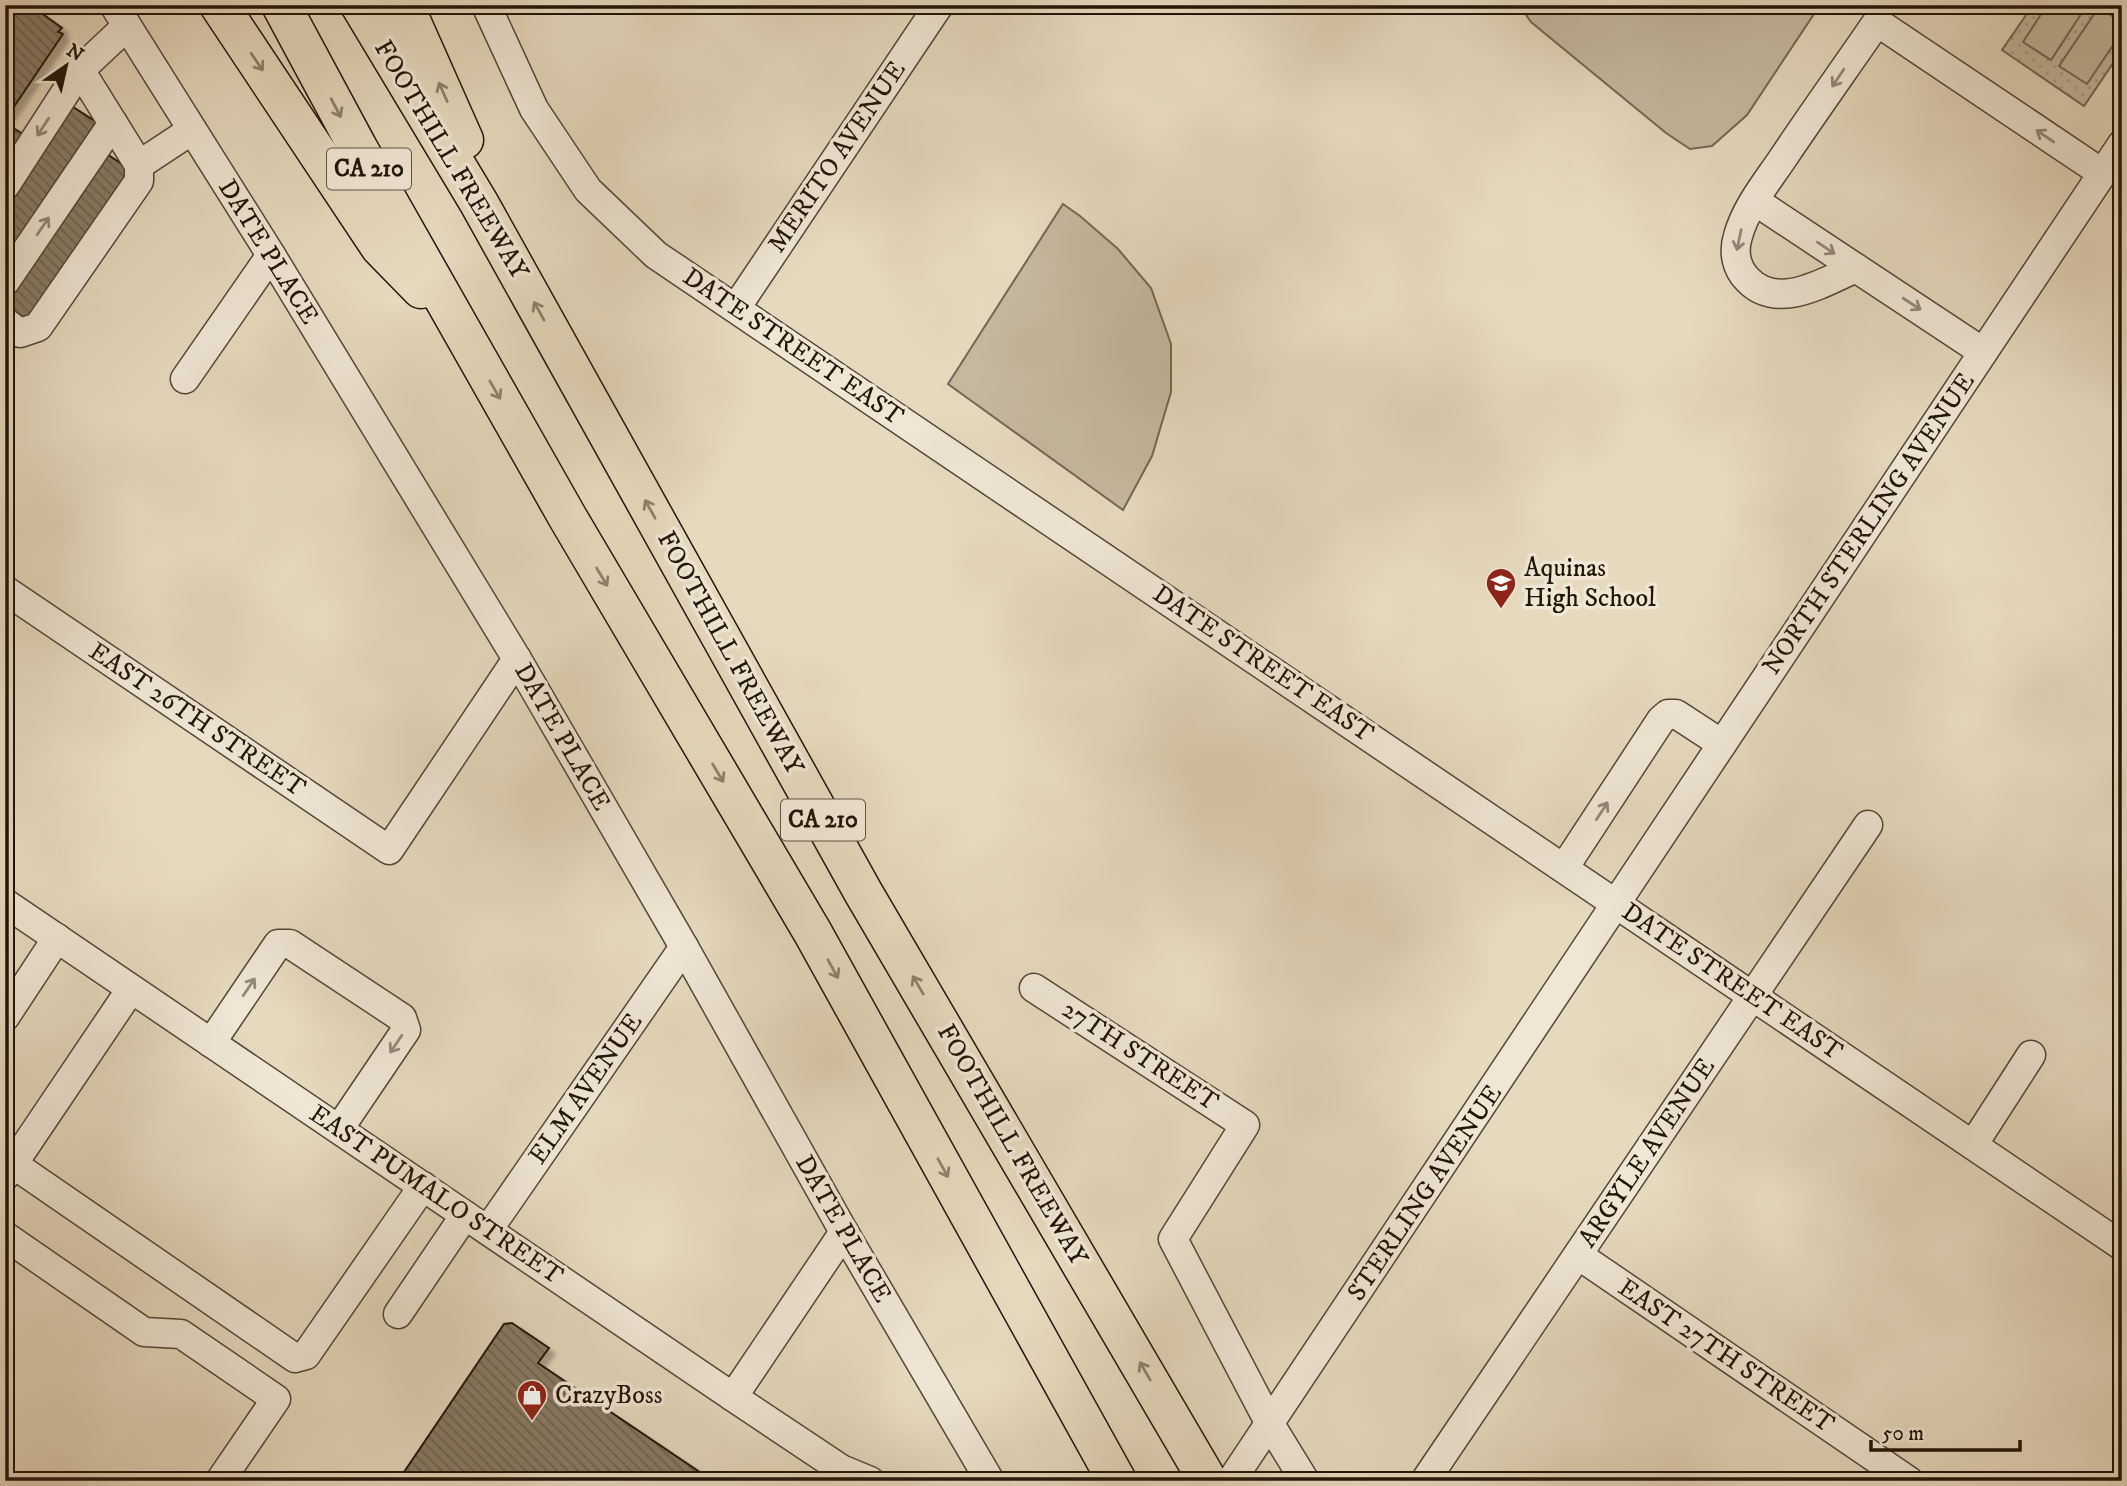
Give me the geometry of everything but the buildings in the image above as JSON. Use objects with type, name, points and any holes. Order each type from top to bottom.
[{"type":"highway","points":[[219,5],[380,247],[461,331]]},
{"type":"highway","name":"CA 210","points":[[281,5],[568,518],[813,933],[1117,1481]]},
{"type":"highway","name":"FOOTHILL FREEWAY","points":[[360,5],[479,203],[863,892],[1208,1481]]},
{"type":"highway","points":[[404,5],[463,135],[479,203]]},
{"type":"street","name":"MERITO AVENUE","points":[[736,308],[939,5]]},
{"type":"street","name":"DATE STREET EAST","points":[[495,8],[534,109],[588,190],[656,255],[2122,1246]]},
{"type":"street","points":[[5,186],[80,70],[120,15]]},
{"type":"street","name":"DATE PLACE","points":[[120,15],[271,255],[517,659],[684,947],[985,1480]]},
{"type":"street","points":[[1856,268],[1813,287],[1784,295],[1772,294],[1750,282],[1736,262],[1736,246],[1737,236],[1755,201],[1877,22],[2115,156]]},
{"type":"street","points":[[5,322],[20,332],[38,327],[139,181],[139,165],[80,70]]},
{"type":"street","points":[[5,282],[113,123]]},
{"type":"street","points":[[139,165],[192,130]]},
{"type":"street","name":"NORTH STERLING AVENUE","points":[[1616,903],[2115,156]]},
{"type":"street","points":[[1755,201],[1983,352]]},
{"type":"street","points":[[185,379],[271,255]]},
{"type":"street","name":"EAST 26TH STREET","points":[[5,590],[388,850],[517,659]]},
{"type":"street","points":[[1564,868],[1661,720],[1668,714],[1676,714],[1722,744]]},
{"type":"street","name":"ARGYLE AVENUE","points":[[1425,1481],[1868,825]]},
{"type":"street","name":"EAST PUMALO STREET","points":[[5,903],[733,1397],[841,1469],[870,1481]]},
{"type":"street","name":"STERLING AVENUE","points":[[1231,1481],[1616,903]]},
{"type":"street","points":[[5,1017],[57,938]]},
{"type":"street","points":[[211,1043],[278,944],[290,944],[402,1018],[406,1030],[339,1129]]},
{"type":"street","name":"ELM AVENUE","points":[[488,1230],[684,947]]},
{"type":"street","name":"27TH STREET","points":[[1034,988],[1245,1125],[1173,1239],[1270,1424]]},
{"type":"street","points":[[131,989],[9,1170],[295,1358],[306,1355],[423,1186]]},
{"type":"street","points":[[1973,1145],[2032,1055]]},
{"type":"street","points":[[398,1314],[465,1214]]},
{"type":"street","points":[[733,1397],[844,1232]]},
{"type":"street","points":[[5,1236],[144,1332],[181,1334],[276,1399],[220,1481]]},
{"type":"street","name":"EAST 27TH STREET","points":[[1578,1255],[1909,1481]]},
{"type":"street","points":[[1270,1424],[1305,1481]]},
{"type":"shaded area","points":[[1519,5],[1820,5],[1747,115],[1712,146],[1690,149],[1666,133],[1531,22]]},
{"type":"shaded area","points":[[2033,5],[2122,5],[2122,50],[2084,106],[2002,50]]},
{"type":"shaded area","points":[[2047,5],[2087,5],[2051,60],[2023,42]]},
{"type":"shaded area","points":[[2099,7],[2122,23],[2122,32],[2087,84],[2059,66]]},
{"type":"shaded area","points":[[1063,204],[1118,249],[1151,288],[1171,344],[1171,392],[1152,456],[1123,510],[948,384]]},
{"type":"place","name":"Aquinas High School","points":[[1501,610]]},
{"type":"place","name":"CrazyBoss","points":[[532,1422]]}]
